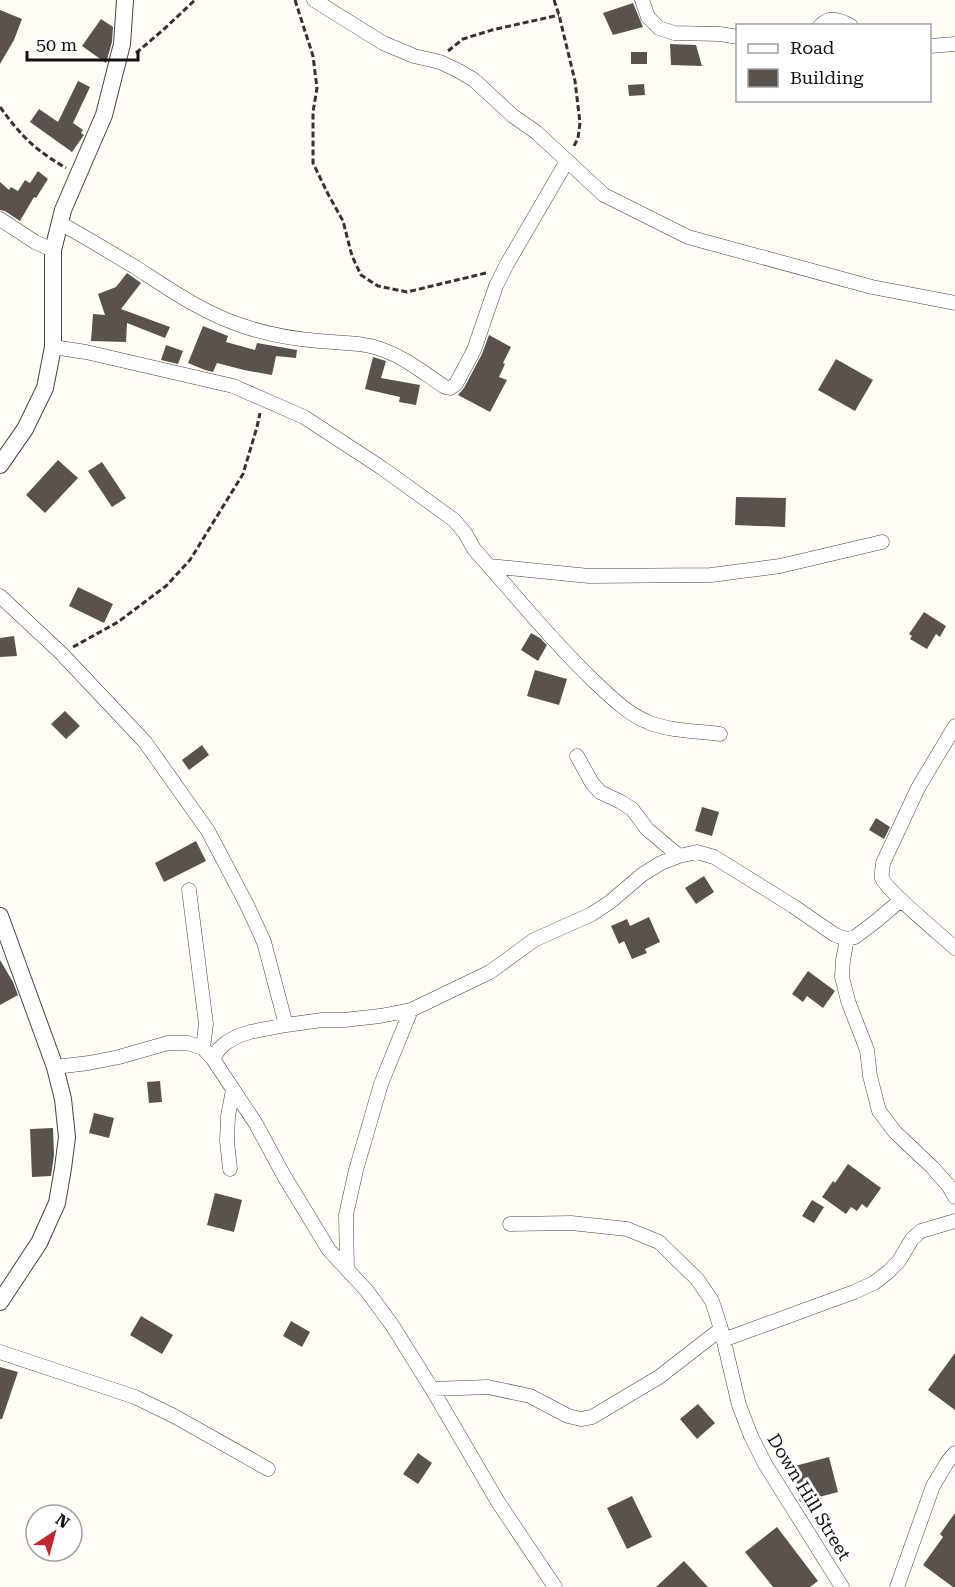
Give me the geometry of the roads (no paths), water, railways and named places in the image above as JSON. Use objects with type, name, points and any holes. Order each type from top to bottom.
[{"type":"street","points":[[0,465],[26,429],[45,388],[53,347],[53,250],[63,210],[104,115],[122,44],[125,0]]},
{"type":"street","points":[[314,0],[383,43],[414,56],[440,62],[459,70],[474,80],[513,116],[536,132],[604,195],[688,237],[872,286],[955,303]]},
{"type":"street","points":[[642,0],[648,17],[659,28],[674,33],[736,37]]},
{"type":"street","points":[[823,24],[829,19],[846,24]]},
{"type":"street","points":[[931,45],[955,45]]},
{"type":"street","points":[[60,223],[106,249],[175,294],[212,313],[243,326],[276,335],[381,349],[405,360],[450,388],[456,384],[474,350],[496,286],[507,264],[567,160]]},
{"type":"street","points":[[0,219],[34,242],[53,250]]},
{"type":"street","points":[[53,347],[86,352],[233,386],[304,417],[382,468],[454,520],[474,549],[555,642],[616,701],[633,714],[649,723],[720,734]]},
{"type":"street","points":[[489,566],[589,576],[711,575],[780,566],[882,542]]},
{"type":"street","points":[[0,596],[61,653],[145,741],[208,831],[264,942],[285,1025]]},
{"type":"street","points":[[955,726],[918,788],[883,863],[882,878],[902,900],[955,948]]},
{"type":"street","points":[[577,756],[592,783],[600,792],[632,809],[647,829],[678,856]]},
{"type":"street","points":[[208,1053],[219,1049],[238,1036],[285,1025],[380,1016],[411,1010],[490,972],[534,940],[592,915],[610,903],[643,874],[678,856],[697,852],[714,857],[836,935],[846,939],[855,937],[902,900]]},
{"type":"street","points":[[189,890],[208,1053]]},
{"type":"street","points":[[0,916],[56,1067],[63,1099],[67,1137],[57,1203],[39,1243],[0,1302]]},
{"type":"street","points":[[846,939],[842,977],[848,1001],[867,1050],[870,1076],[879,1111],[895,1132],[948,1185],[955,1197]]},
{"type":"street","points":[[346,1269],[345,1215],[356,1170],[381,1084],[411,1010]]},
{"type":"street","points":[[56,1067],[109,1059],[168,1043],[188,1043],[208,1053],[256,1124],[284,1176],[329,1250],[367,1291],[392,1325],[498,1502],[555,1587]]},
{"type":"street","points":[[230,1169],[227,1141],[228,1116],[233,1090]]},
{"type":"street","points":[[432,1389],[488,1387],[530,1396],[568,1416],[581,1419],[592,1417],[659,1377],[722,1335],[854,1292],[874,1283],[899,1261],[912,1239],[921,1231],[955,1221]]},
{"type":"street","name":"Down Hill Street","points":[[510,1224],[571,1223],[627,1229],[659,1242],[697,1279],[712,1301],[739,1405],[751,1437],[765,1464],[843,1587]]},
{"type":"street","points":[[0,1352],[135,1397],[174,1416],[268,1469]]},
{"type":"street","points":[[897,1587],[933,1486],[955,1453]]}]
